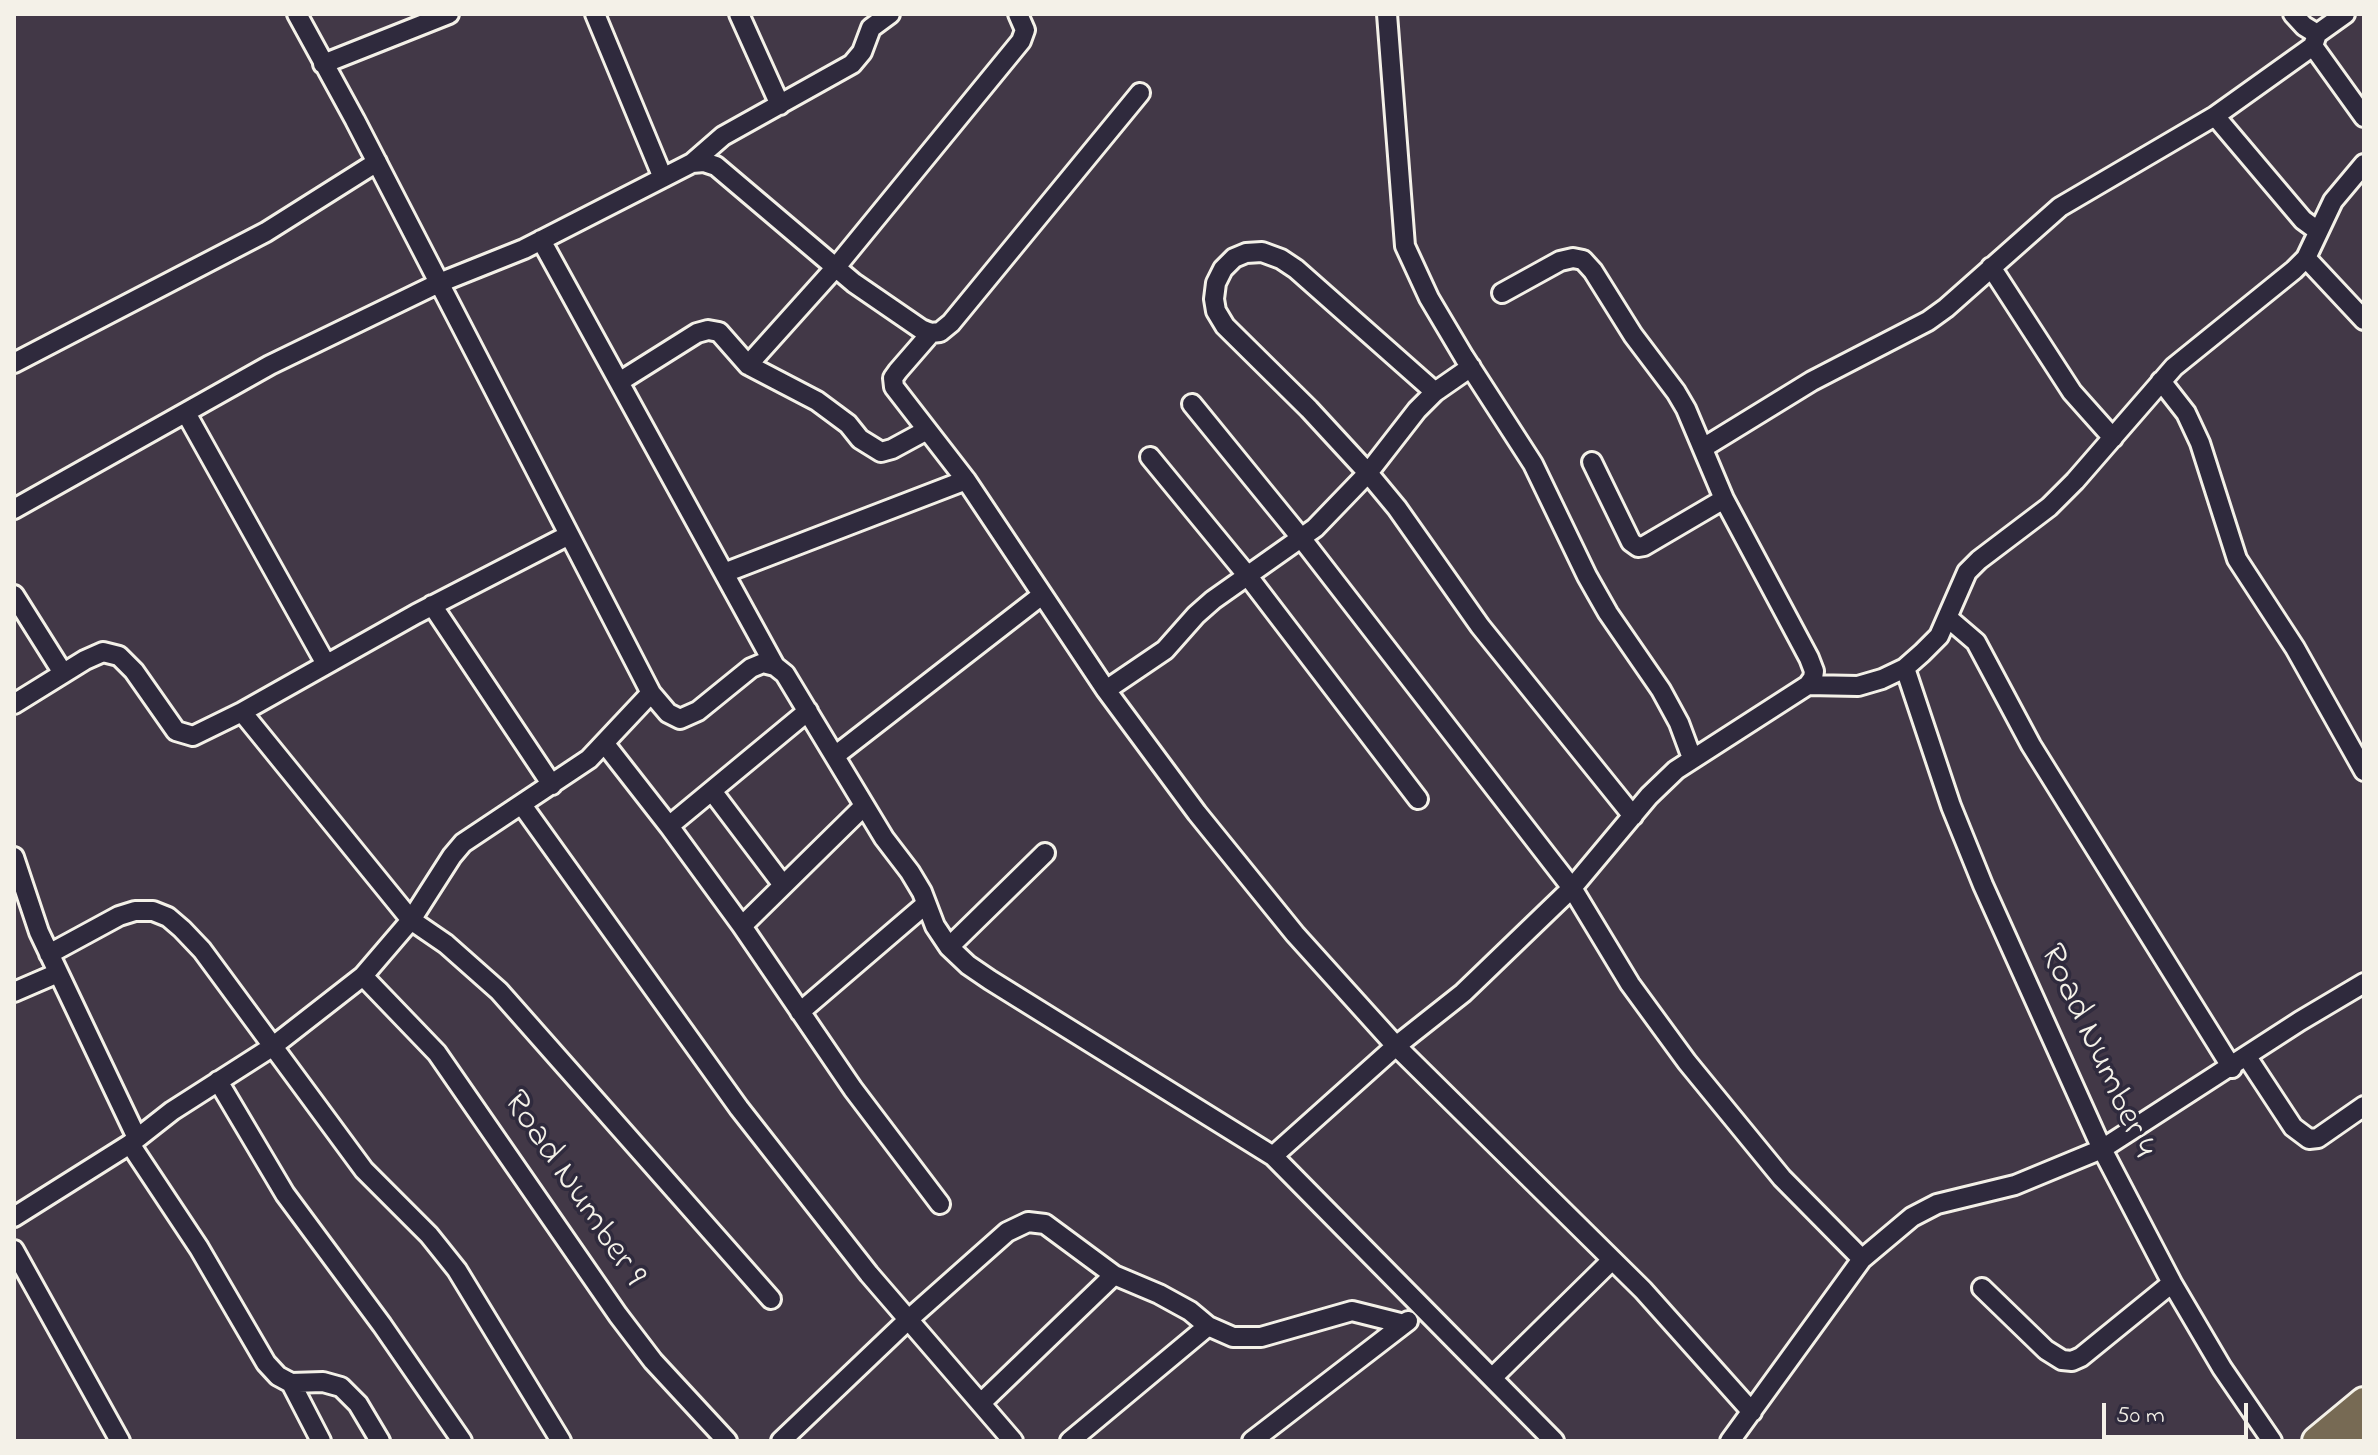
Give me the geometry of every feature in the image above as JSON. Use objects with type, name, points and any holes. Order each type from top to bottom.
[{"type":"highway","points":[[2317,1441],[2364,1402]]},
{"type":"highway","points":[[2349,1441],[2364,1429]]},
{"type":"street","points":[[297,14],[377,162],[651,693],[668,713],[680,719],[698,711],[751,668],[763,663],[775,666]]},
{"type":"street","points":[[323,64],[449,14]]},
{"type":"street","points":[[595,14],[663,178]]},
{"type":"street","points":[[739,14],[780,105]]},
{"type":"street","points":[[14,509],[270,365],[439,283],[541,240],[692,163],[723,136],[852,64],[862,52],[871,28],[890,14]]},
{"type":"street","points":[[748,365],[836,267],[1021,41],[1025,30],[1018,14]]},
{"type":"street","points":[[1387,14],[1405,246],[1429,298],[1533,464],[1575,553],[1608,613],[1661,690],[1679,723],[1692,758]]},
{"type":"street","points":[[2293,14],[2315,40],[2364,117]]},
{"type":"street","points":[[1703,448],[1812,381],[1928,321],[2060,207],[2215,116],[2345,14]]},
{"type":"street","points":[[692,163],[704,162],[716,166],[854,283],[931,333],[940,332],[951,323],[1140,93]]},
{"type":"street","points":[[2215,116],[2303,220],[2318,231]]},
{"type":"street","points":[[14,363],[266,232],[377,162]]},
{"type":"street","points":[[1808,685],[1858,686],[1905,668],[1939,636],[1967,572],[2049,507],[2161,381],[2306,258],[2333,201],[2364,164]]},
{"type":"street","points":[[541,240],[775,666],[785,674],[864,806],[910,872],[935,926],[949,947],[990,980],[1273,1156],[1554,1441]]},
{"type":"street","points":[[1435,392],[1281,259],[1262,252],[1246,253],[1234,258],[1223,269],[1216,283],[1214,299],[1216,311],[1225,326],[1368,473],[1397,508],[1480,626],[1633,816]]},
{"type":"street","points":[[1273,1156],[1396,1046],[1463,993],[1572,888],[1649,796],[1692,758],[1808,685],[1813,678],[1809,658],[1724,499],[1676,392],[1633,335],[1593,271],[1583,260],[1573,258],[1560,261],[1502,293]]},
{"type":"street","points":[[2306,258],[2364,320]]},
{"type":"street","points":[[1991,267],[2072,392],[2113,438]]},
{"type":"street","points":[[619,382],[697,333],[708,330],[719,332],[748,365],[817,401],[848,424],[860,439],[881,452],[927,430]]},
{"type":"street","points":[[931,333],[893,378],[894,387],[966,480],[1106,690],[1197,813],[1295,934],[1396,1046],[1643,1290],[1752,1412]]},
{"type":"street","points":[[1106,690],[1165,650],[1196,615],[1247,575],[1302,539],[1328,516],[1435,392],[1471,367]]},
{"type":"street","points":[[2161,381],[2186,413],[2200,443],[2237,559],[2295,648],[2364,771]]},
{"type":"street","points":[[1192,404],[1302,539],[1572,888],[1630,984],[1687,1062],[1782,1178],[1862,1259]]},
{"type":"street","points":[[186,413],[326,664]]},
{"type":"street","points":[[1150,457],[1247,575],[1418,799]]},
{"type":"street","points":[[1592,462],[1631,542],[1638,547],[1724,499]]},
{"type":"street","points":[[724,573],[966,480]]},
{"type":"street","points":[[15,700],[103,652],[119,656],[134,671],[176,731],[193,736],[242,712],[432,605],[569,535]]},
{"type":"street","points":[[14,595],[63,673]]},
{"type":"street","points":[[836,755],[1042,595]]},
{"type":"street","points":[[432,605],[552,785]]},
{"type":"street","points":[[1948,618],[1976,642],[2039,757],[2240,1062],[2293,1127],[2309,1139],[2318,1138],[2364,1106]]},
{"type":"street","name":"Road Number 4","points":[[1905,668],[1951,806],[1983,885],[2102,1149],[2172,1283],[2222,1368],[2272,1441]]},
{"type":"street","points":[[14,1217],[134,1141],[272,1047],[363,976],[411,920],[463,843],[589,759],[651,693]]},
{"type":"street","points":[[669,826],[808,711]]},
{"type":"street","points":[[242,712],[411,920],[454,951],[499,991],[771,1299]]},
{"type":"street","points":[[605,744],[742,926],[853,1089],[940,1204]]},
{"type":"street","points":[[712,791],[783,885]]},
{"type":"street","points":[[522,805],[739,1108],[869,1274],[1013,1441]]},
{"type":"street","points":[[742,926],[864,806]]},
{"type":"street","points":[[949,947],[1045,853]]},
{"type":"street","points":[[14,857],[39,932],[134,1141],[266,1363],[278,1376],[291,1383],[323,1382],[341,1387],[358,1404],[380,1441]]},
{"type":"street","points":[[800,1012],[926,904]]},
{"type":"street","points":[[49,954],[119,916],[135,911],[153,911],[168,917],[202,950],[364,1170],[429,1235],[457,1270],[561,1441]]},
{"type":"street","points":[[14,992],[58,973]]},
{"type":"street","name":"Road Number 9","points":[[363,976],[437,1053],[618,1315],[653,1361],[727,1441]]},
{"type":"street","points":[[1730,1441],[1862,1259],[1912,1217],[1937,1204],[2015,1185],[2102,1149],[2364,983]]},
{"type":"street","points":[[218,1081],[285,1194],[382,1325],[462,1441]]},
{"type":"street","points":[[781,1441],[909,1319],[1007,1232],[1028,1222],[1045,1224],[1114,1275],[1170,1300],[1208,1326],[1233,1337],[1261,1337],[1352,1311],[1404,1324]]},
{"type":"street","points":[[14,1250],[120,1441]]},
{"type":"street","points":[[1492,1378],[1612,1260]]},
{"type":"street","points":[[981,1403],[1114,1275]]},
{"type":"street","points":[[1982,1288],[2046,1350],[2062,1360],[2072,1361],[2172,1283]]},
{"type":"street","points":[[1252,1441],[1424,1308]]},
{"type":"street","points":[[1070,1441],[1208,1326]]},
{"type":"street","points":[[291,1383],[321,1441]]}]
